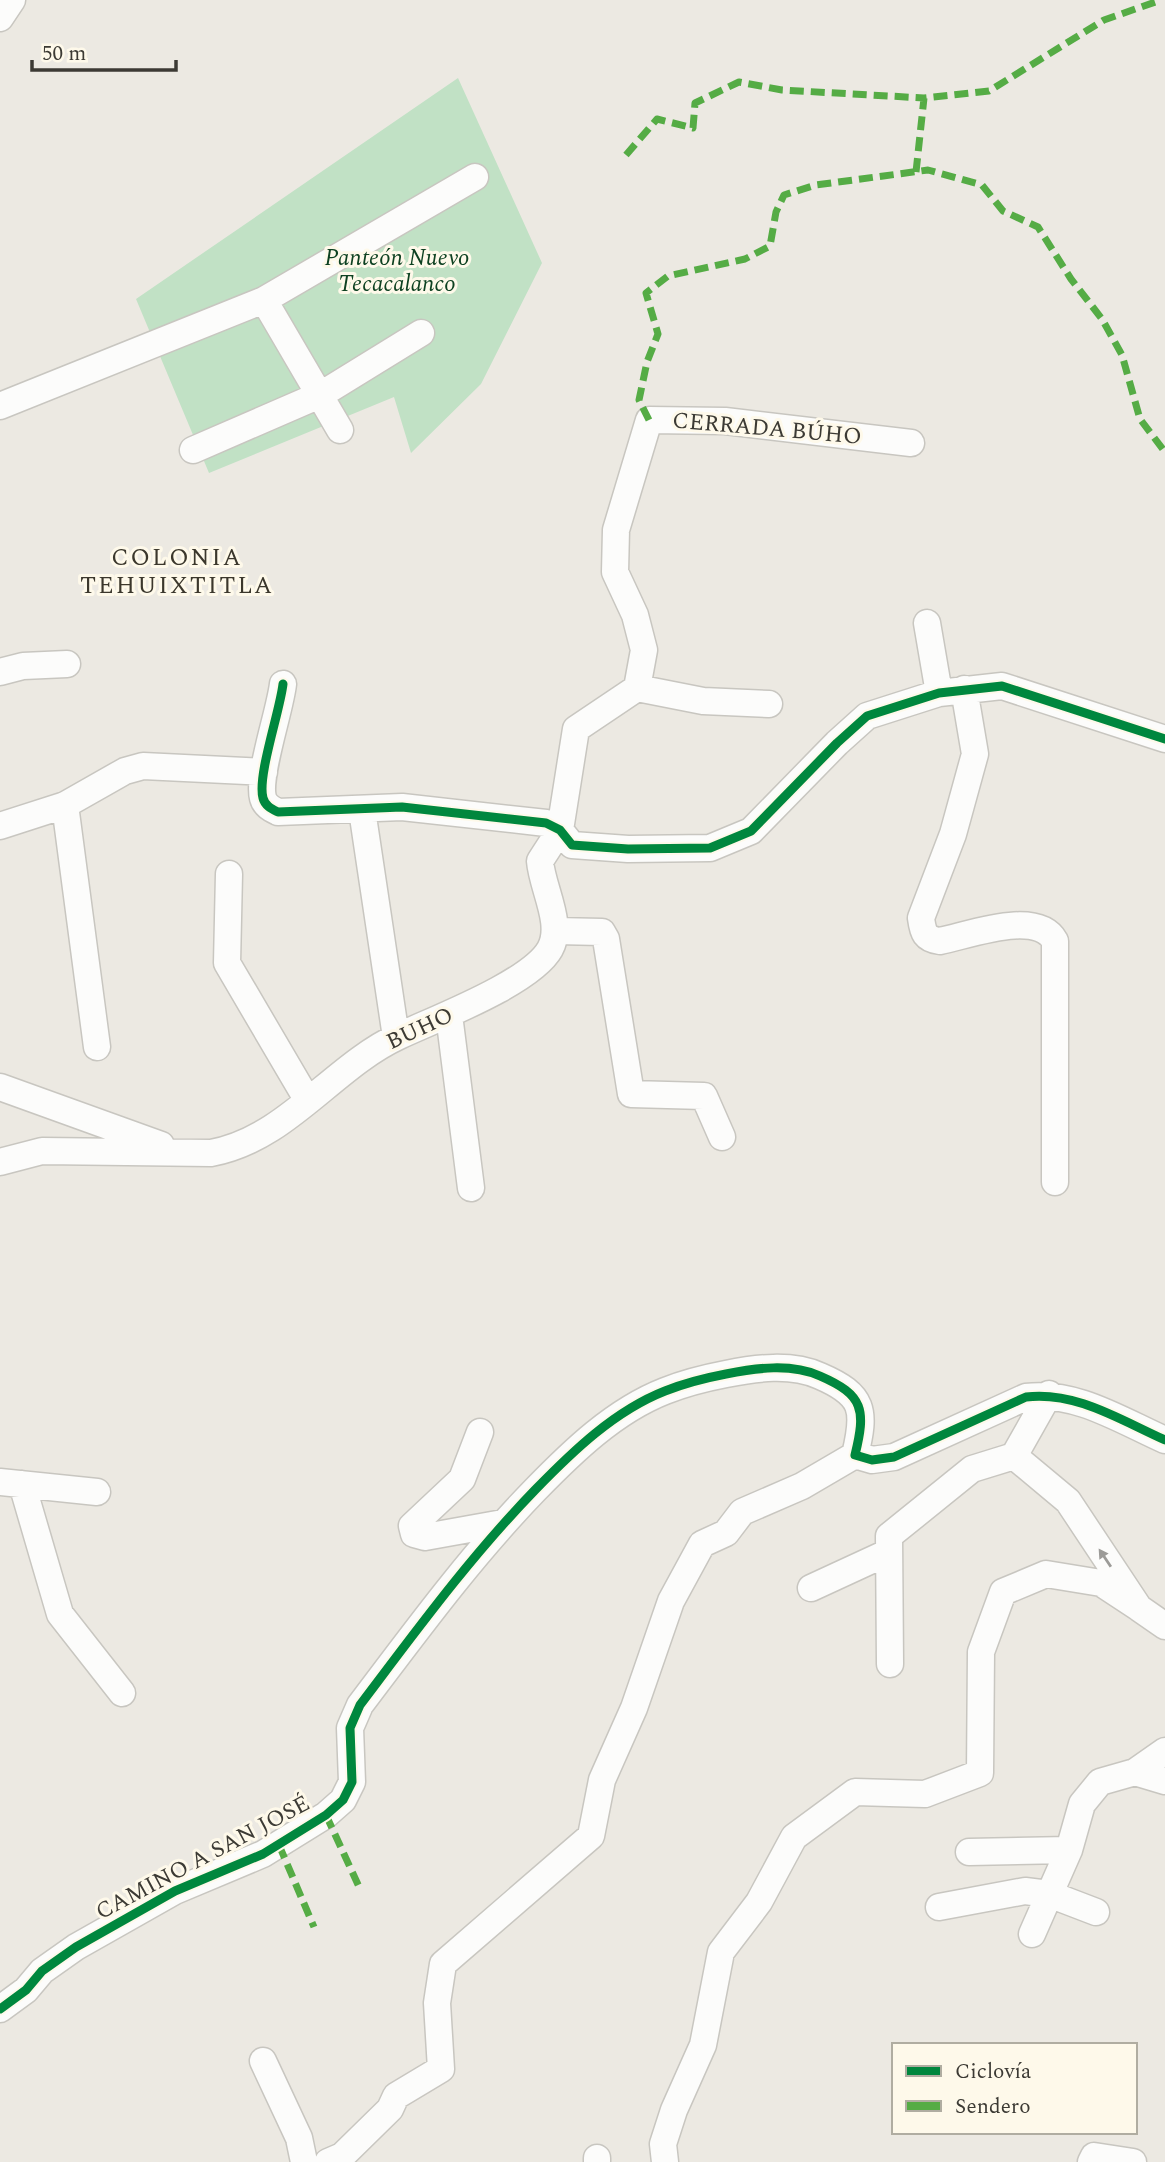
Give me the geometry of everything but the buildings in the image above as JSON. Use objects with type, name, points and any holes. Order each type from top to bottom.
[{"type":"street","points":[[0,18],[12,0]]},
{"type":"street","points":[[0,406],[264,300],[475,177]]},
{"type":"street","points":[[264,300],[322,394],[340,430]]},
{"type":"street","points":[[192,450],[322,394],[421,333]]},
{"type":"street","name":"CERRADA BÚHO","points":[[637,688],[644,650],[635,615],[615,572],[616,530],[649,420],[725,422],[911,443]]},
{"type":"street","points":[[927,623],[975,754],[953,834],[921,918],[923,933],[930,940],[940,941],[1018,924],[1050,932],[1055,941],[1055,1182]]},
{"type":"street","points":[[0,672],[23,666],[66,664]]},
{"type":"street","points":[[283,684],[264,772],[263,798],[269,808],[278,812],[402,807],[546,823],[560,830],[572,845],[628,849],[710,848],[751,831],[867,716],[952,691],[1002,686],[1165,739]]},
{"type":"street","points":[[722,1137],[704,1096],[631,1094],[606,939],[602,932],[593,929],[556,931],[540,862],[560,830],[576,729],[637,688],[703,701],[769,704]]},
{"type":"street","points":[[0,826],[65,805],[125,771],[143,766],[264,772]]},
{"type":"street","points":[[65,805],[97,1047]]},
{"type":"street","points":[[362,810],[396,1037]]},
{"type":"street","points":[[229,874],[227,963],[308,1101]]},
{"type":"street","name":"BUHO","points":[[0,1162],[42,1151],[211,1153],[230,1150],[269,1129],[396,1037],[449,1015],[534,966],[550,950],[556,931]]},
{"type":"street","points":[[449,1015],[471,1188]]},
{"type":"street","points":[[0,1087],[179,1152]]},
{"type":"street","name":"CAMINO A SAN JOSÉ","points":[[0,2009],[26,1990],[42,1971],[76,1947],[175,1892],[279,1845],[326,1815],[343,1800],[352,1782],[351,1728],[360,1705],[463,1567],[565,1459],[596,1433],[663,1391],[698,1379],[760,1367],[811,1372],[847,1388],[860,1410],[862,1427],[855,1455]]},
{"type":"street","points":[[890,1664],[889,1536],[972,1469],[1014,1456],[1049,1394]]},
{"type":"street","points":[[328,2162],[342,2156],[390,2109],[396,2096],[441,2069],[438,2003],[443,1964],[591,1836],[602,1780],[634,1707],[671,1601],[702,1544],[726,1534],[742,1512],[802,1486],[855,1455],[872,1460],[894,1457],[1026,1397],[1049,1394],[1075,1399],[1165,1440]]},
{"type":"street","points":[[480,1432],[462,1479],[412,1526],[414,1534],[425,1536],[503,1523]]},
{"type":"street","points":[[1014,1456],[1068,1501],[1139,1608]]},
{"type":"street","points":[[97,1492],[11,1483],[60,1615],[122,1693]]},
{"type":"street","points":[[811,1588],[889,1552]]},
{"type":"street","points":[[664,2162],[663,2144],[674,2110],[703,2045],[721,1952],[759,1902],[794,1837],[855,1792],[925,1794],[980,1773],[981,1652],[1003,1592],[1046,1574],[1101,1583],[1165,1626]]},
{"type":"street","points":[[1032,1934],[1069,1850],[1082,1804],[1100,1782],[1135,1772],[1165,1751]]},
{"type":"street","points":[[1135,1772],[1165,1781]]},
{"type":"street","points":[[969,1852],[1069,1850]]},
{"type":"street","points":[[939,1908],[1025,1891],[1049,1894],[1096,1912]]},
{"type":"street","points":[[263,2062],[299,2138],[304,2162]]},
{"type":"street","points":[[1091,2162],[1094,2156],[1133,2162]]},
{"type":"green space","name":"Panteón Nuevo Tecacalanco","points":[[458,78],[542,263],[481,384],[411,453],[394,397],[209,473],[136,299]]},
{"type":"marked path","points":[[916,172],[924,98],[989,91],[1104,20],[1161,0]]},
{"type":"marked path","points":[[626,155],[657,119],[693,128],[695,103],[739,82],[782,90],[924,98]]},
{"type":"marked path","points":[[649,420],[639,400],[647,362],[658,334],[646,293],[668,276],[745,259],[770,246],[776,212],[784,195],[816,185],[928,170],[982,185],[1003,211],[1038,227],[1071,279],[1102,319],[1122,355],[1140,419],[1165,452]]},
{"type":"marked path","points":[[326,1815],[361,1891]]},
{"type":"marked path","points":[[279,1845],[314,1927]]},
{"type":"cycle path","points":[[283,684],[262,788],[265,803],[278,812],[402,807],[546,823],[560,830],[572,845],[628,849],[710,848],[751,831],[867,716],[939,693],[1002,686],[1165,739]]},
{"type":"cycle path","points":[[0,2009],[26,1990],[42,1971],[76,1947],[175,1891],[263,1854],[326,1815],[343,1800],[352,1782],[350,1728],[360,1705],[466,1568],[511,1515],[595,1434],[646,1399],[688,1383],[737,1372],[773,1368],[809,1372],[835,1383],[853,1397],[860,1415],[855,1455],[872,1460],[894,1457],[1026,1397],[1044,1396],[1080,1403],[1165,1440]]},
{"type":"district","name":"COLONIA TEHUIXTITLA","points":[[177,572]]}]
